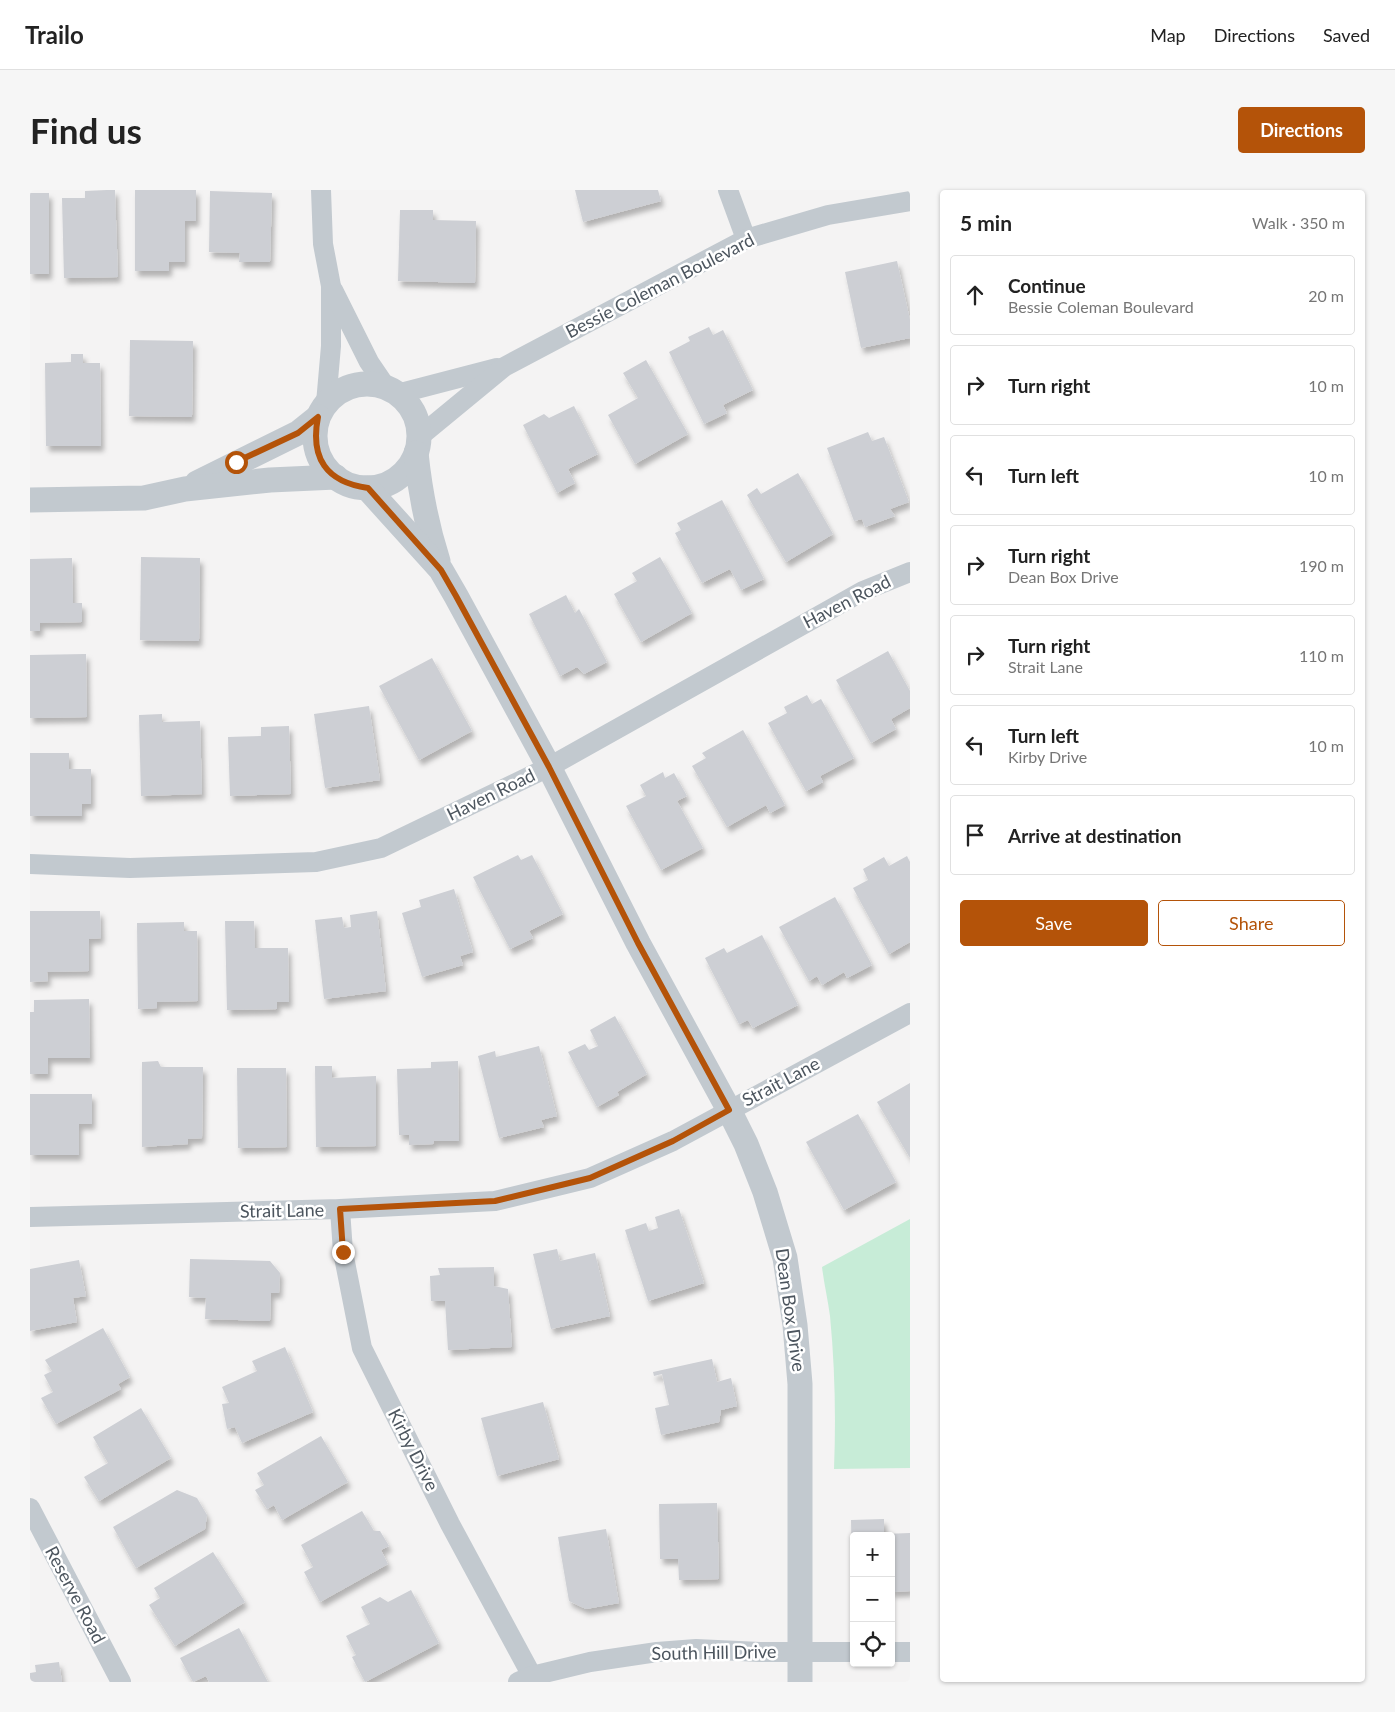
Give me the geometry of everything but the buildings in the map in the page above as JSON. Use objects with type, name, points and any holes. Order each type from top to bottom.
[{"type":"street","points":[[320,190],[323,244],[331,286],[331,346],[322,410],[315,434],[317,450],[324,465],[336,478],[351,485],[368,488],[384,485],[398,478],[409,466],[418,445],[417,421],[410,407],[391,390],[368,362],[331,286]]},
{"type":"street","points":[[728,190],[746,239]]},
{"type":"street","name":"Bessie Coleman Boulevard","points":[[418,445],[441,417],[504,366],[746,239],[828,215],[910,200]]},
{"type":"street","name":"Bessie Coleman Boulevard","points":[[391,390],[504,366]]},
{"type":"street","points":[[186,489],[298,433],[339,392],[354,385],[370,384],[391,390]]},
{"type":"street","name":"Dean Box Drive","points":[[418,445],[422,500],[428,529],[441,570]]},
{"type":"street","points":[[30,500],[144,498],[186,489],[270,480],[336,478]]},
{"type":"street","name":"Dean Box Drive","points":[[368,488],[441,570],[456,596],[549,767],[638,943],[729,1110],[746,1144],[765,1192],[785,1258],[795,1325],[800,1384],[800,1682]]},
{"type":"street","name":"Haven Road","points":[[30,864],[130,868],[316,862],[381,848],[549,767],[863,592],[910,572]]},
{"type":"street","name":"Strait Lane","points":[[30,1217],[340,1209],[495,1201],[590,1178],[673,1141],[910,1013]]},
{"type":"street","name":"Kirby Drive","points":[[340,1209],[343,1252],[362,1348],[525,1679]]},
{"type":"street","name":"Reserve Road","points":[[30,1508],[121,1682]]},
{"type":"street","name":"South Hill Drive","points":[[525,1679],[598,1661],[657,1652],[696,1649],[850,1652]]},
{"type":"street","points":[[895,1652],[910,1652]]},
{"type":"green space","points":[[910,1219],[910,1468],[834,1469],[833,1354],[830,1316],[822,1267]]},
{"type":"route","points":[[236,462],[298,433],[318,417],[315,434],[317,450],[324,465],[336,478],[351,485],[368,488],[441,570],[549,767],[638,943],[729,1110],[673,1141],[590,1178],[495,1201],[340,1209],[343,1252]]}]
